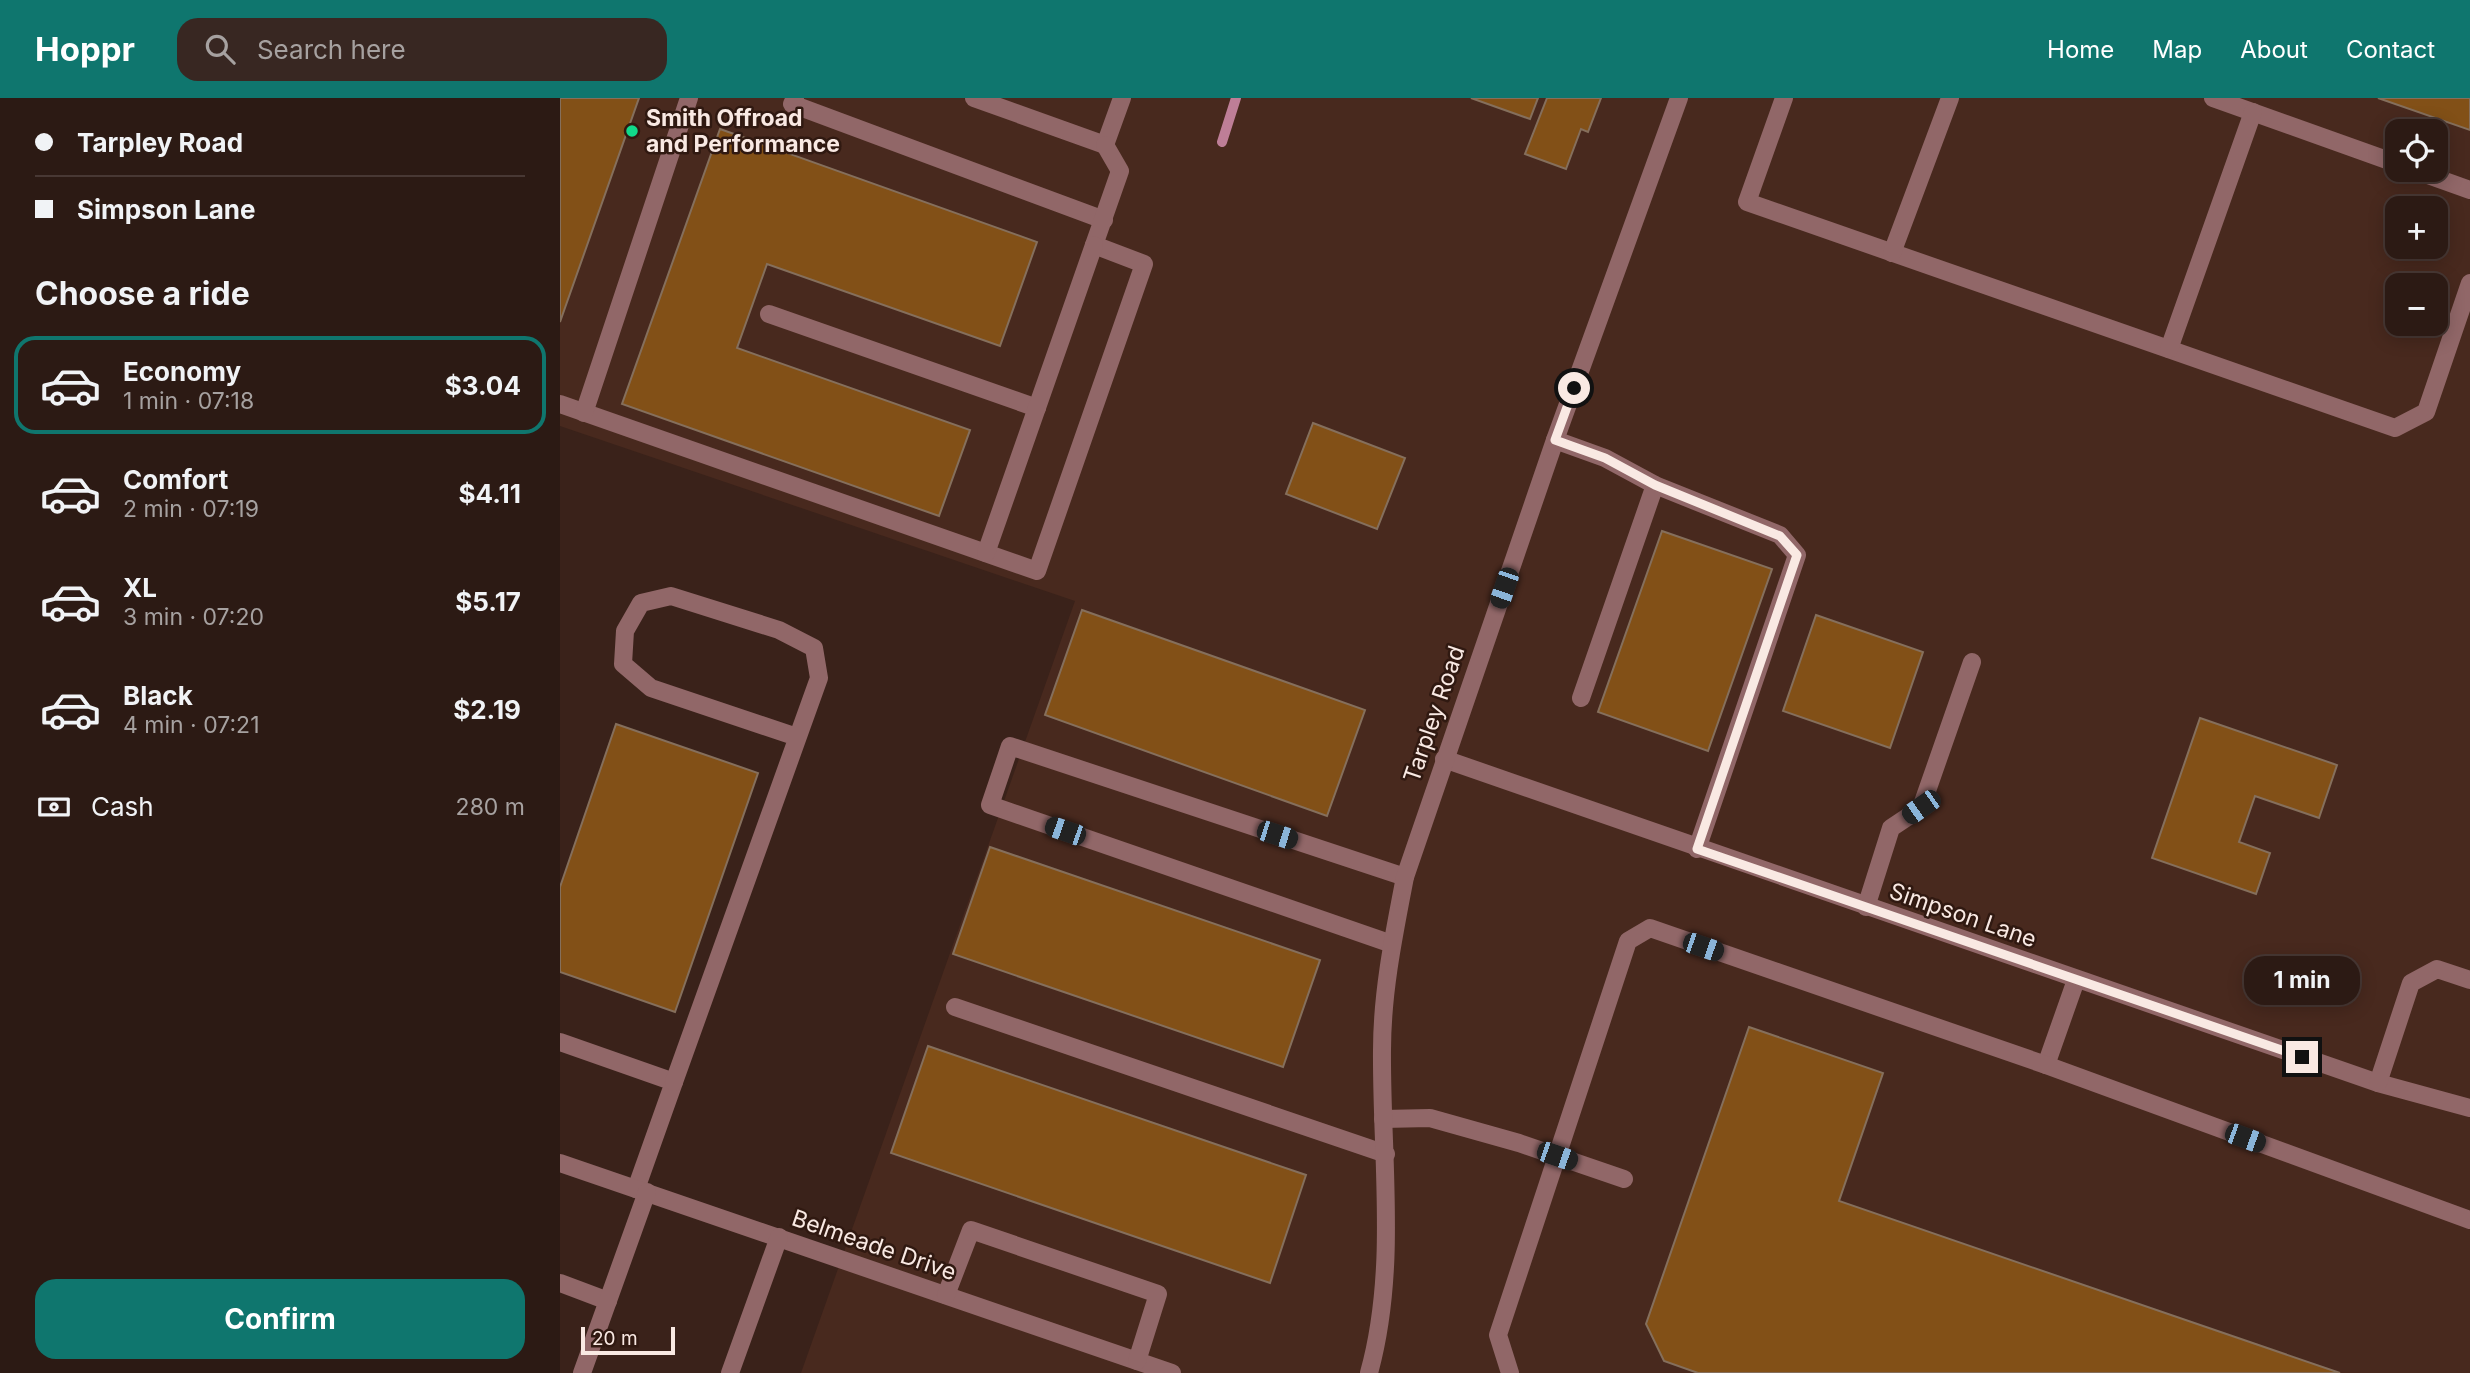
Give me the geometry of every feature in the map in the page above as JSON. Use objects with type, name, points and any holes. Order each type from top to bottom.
[{"type":"street","points":[[584,413],[690,98]]},
{"type":"street","points":[[795,98],[792,104],[1104,219]]},
{"type":"street","points":[[974,98],[1105,145],[1120,171],[986,553]]},
{"type":"street","points":[[1105,145],[1122,98]]},
{"type":"street","name":"Tarpley Road","points":[[1369,1373],[1385,1273],[1386,1154],[1382,1048],[1392,944],[1405,877],[1555,440],[1679,98]]},
{"type":"street","points":[[1784,98],[1747,202],[2395,428],[2426,412],[2470,284]]},
{"type":"street","points":[[1892,253],[1950,98]]},
{"type":"street","points":[[2213,98],[2385,159]]},
{"type":"street","points":[[2169,349],[2253,112]]},
{"type":"street","points":[[2448,182],[2470,190]]},
{"type":"street","points":[[560,404],[1037,571],[1144,264],[1094,245]]},
{"type":"street","points":[[769,314],[1038,408]]},
{"type":"street","points":[[1555,440],[1605,458],[1655,485],[1780,536],[1797,555],[1697,849]]},
{"type":"street","points":[[1581,698],[1655,485]]},
{"type":"street","points":[[582,1373],[608,1301],[674,1082],[797,737],[818,678],[814,648],[779,630],[671,596],[641,603],[625,631],[624,664],[651,688],[797,737]]},
{"type":"street","points":[[1866,907],[1891,828],[1921,807],[1972,662]]},
{"type":"street","points":[[1392,944],[990,805],[1010,746],[1405,877]]},
{"type":"street","name":"Simpson Lane","points":[[1444,759],[1697,849],[2378,1083],[2470,1108]]},
{"type":"street","points":[[1510,1373],[1498,1335],[1628,940],[1650,928],[2046,1065],[2470,1220]]},
{"type":"street","points":[[2378,1083],[2411,983],[2437,970],[2470,980]]},
{"type":"street","points":[[2046,1065],[2076,980]]},
{"type":"street","points":[[955,1007],[1386,1154]]},
{"type":"street","points":[[560,1042],[674,1082]]},
{"type":"street","points":[[1383,1119],[1430,1118],[1624,1179]]},
{"type":"street","name":"Belmeade Drive","points":[[560,1163],[1172,1373]]},
{"type":"street","points":[[946,1295],[971,1230],[1071,1264],[1158,1294],[1137,1360]]},
{"type":"street","points":[[730,1373],[779,1237]]},
{"type":"street","points":[[560,1283],[608,1301]]},
{"type":"shaded area","points":[[560,98],[2470,98],[2470,1373],[801,1373],[1075,601],[560,426]]},
{"type":"building","points":[[560,98],[639,98],[560,322]]},
{"type":"building","points":[[1471,98],[1538,98],[1530,119]]},
{"type":"building","points":[[1547,98],[1601,98],[1588,132],[1581,129],[1566,169],[1525,154]]},
{"type":"building","points":[[2378,98],[2470,98],[2470,130],[2448,122],[2448,119],[2438,119]]},
{"type":"building","points":[[720,129],[1037,242],[1000,346],[767,264],[737,348],[970,430],[939,516],[622,404]]},
{"type":"building","points":[[1313,423],[1405,458],[1377,529],[1286,494]]},
{"type":"building","points":[[1662,531],[1772,569],[1708,751],[1598,712]]},
{"type":"building","points":[[1082,610],[1365,710],[1327,816],[1045,715]]},
{"type":"building","points":[[1816,615],[1923,652],[1890,748],[1783,711]]},
{"type":"building","points":[[2200,718],[2337,765],[2319,818],[2255,796],[2239,842],[2270,853],[2256,894],[2152,858]]},
{"type":"building","points":[[616,724],[758,773],[675,1012],[560,972],[560,887]]},
{"type":"building","points":[[990,847],[1320,960],[1283,1067],[953,954]]},
{"type":"building","points":[[1749,1027],[1883,1073],[1839,1201],[2340,1373],[1698,1373],[1664,1361],[1646,1324]]},
{"type":"building","points":[[928,1046],[1306,1175],[1270,1283],[891,1153]]},
{"type":"waterway","points":[[1222,142],[1236,98]]},
{"type":"place","name":"Smith Offroad and Performance","points":[[632,131]]},
{"type":"route","points":[[1574,388],[1555,440],[1605,458],[1655,485],[1780,536],[1797,555],[1796,565],[1697,849],[2302,1057]]}]
